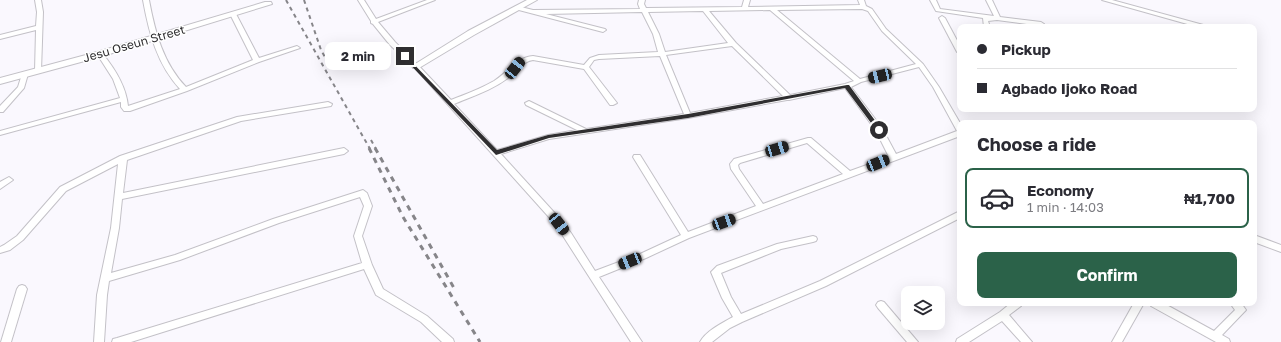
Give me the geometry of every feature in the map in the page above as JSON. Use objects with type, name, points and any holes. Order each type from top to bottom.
[{"type":"main road","points":[[416,66],[471,33],[533,0]]},
{"type":"main road","name":"Jesu Oseun Street","points":[[0,81],[156,38],[268,4]]},
{"type":"street","points":[[38,0],[40,12],[38,71]]},
{"type":"street","points":[[146,0],[163,62],[185,90]]},
{"type":"street","points":[[361,0],[373,22],[394,46],[416,66],[563,229],[636,342]]},
{"type":"street","points":[[373,22],[432,0]]},
{"type":"street","points":[[642,0],[641,4],[656,34],[662,54],[688,116]]},
{"type":"street","points":[[745,9],[747,0]]},
{"type":"street","points":[[933,0],[938,10],[1041,24]]},
{"type":"street","points":[[989,0],[998,18]]},
{"type":"street","points":[[1105,0],[1194,24]]},
{"type":"street","points":[[531,12],[644,9],[772,9],[862,3],[870,10],[884,30],[921,65],[936,87],[957,126]]},
{"type":"street","points":[[517,8],[603,30]]},
{"type":"street","points":[[704,9],[714,24],[733,44],[789,98]]},
{"type":"street","points":[[772,9],[859,81]]},
{"type":"street","points":[[233,14],[257,61]]},
{"type":"street","points":[[942,18],[957,46]]},
{"type":"street","points":[[986,24],[985,19],[998,18]]},
{"type":"street","points":[[0,37],[39,27]]},
{"type":"street","points":[[586,67],[592,59],[599,57],[662,54],[733,44]]},
{"type":"street","points":[[100,54],[117,78],[125,99],[125,107],[127,109],[185,90],[257,61],[297,48]]},
{"type":"street","points":[[449,103],[482,91],[501,80],[521,61],[526,58],[533,58],[586,67],[613,104]]},
{"type":"street","points":[[496,153],[548,137],[688,116],[847,86],[859,81],[921,65]]},
{"type":"street","points":[[0,110],[21,88],[25,74]]},
{"type":"street","points":[[847,86],[879,130],[893,157]]},
{"type":"street","points":[[0,133],[125,99]]},
{"type":"street","points":[[529,103],[584,131]]},
{"type":"street","points":[[0,250],[7,248],[20,238],[63,189],[123,158],[240,119],[328,104]]},
{"type":"street","points":[[38,122],[45,129]]},
{"type":"street","points":[[592,276],[643,256],[686,236],[957,133]]},
{"type":"street","points":[[762,208],[735,169],[734,164],[737,161],[808,140],[849,175]]},
{"type":"street","points":[[118,197],[344,151]]},
{"type":"street","points":[[636,157],[686,236]]},
{"type":"street","points":[[99,342],[102,295],[115,228],[123,158]]},
{"type":"street","points":[[0,186],[9,180]]},
{"type":"street","points":[[106,278],[177,258],[276,220],[362,194],[368,206],[358,236],[367,265],[380,292],[424,318],[448,342]]},
{"type":"street","points":[[706,342],[713,334],[740,319],[802,294],[957,216]]},
{"type":"street","points":[[740,319],[727,298],[716,272],[720,269],[773,248],[813,238]]},
{"type":"street","points":[[1257,239],[1281,249]]},
{"type":"street","points":[[117,342],[367,265]]},
{"type":"street","points":[[6,342],[22,288]]},
{"type":"street","points":[[881,305],[913,342]]},
{"type":"street","points":[[961,342],[1014,306]]},
{"type":"street","points":[[1117,342],[1137,306]]},
{"type":"street","points":[[1160,306],[1225,342]]},
{"type":"street","points":[[1215,336],[1240,310],[1237,306]]},
{"type":"street","points":[[1003,315],[1027,342]]},
{"type":"railway","points":[[286,0],[370,149]]},
{"type":"railway","points":[[304,0],[321,50],[326,59]]},
{"type":"railway","points":[[371,140],[376,149]]},
{"type":"railway","points":[[369,148],[403,217],[480,342]]},
{"type":"railway","points":[[375,148],[454,288]]},
{"type":"route","points":[[405,56],[496,153],[548,137],[688,116],[847,86],[879,130]]}]
